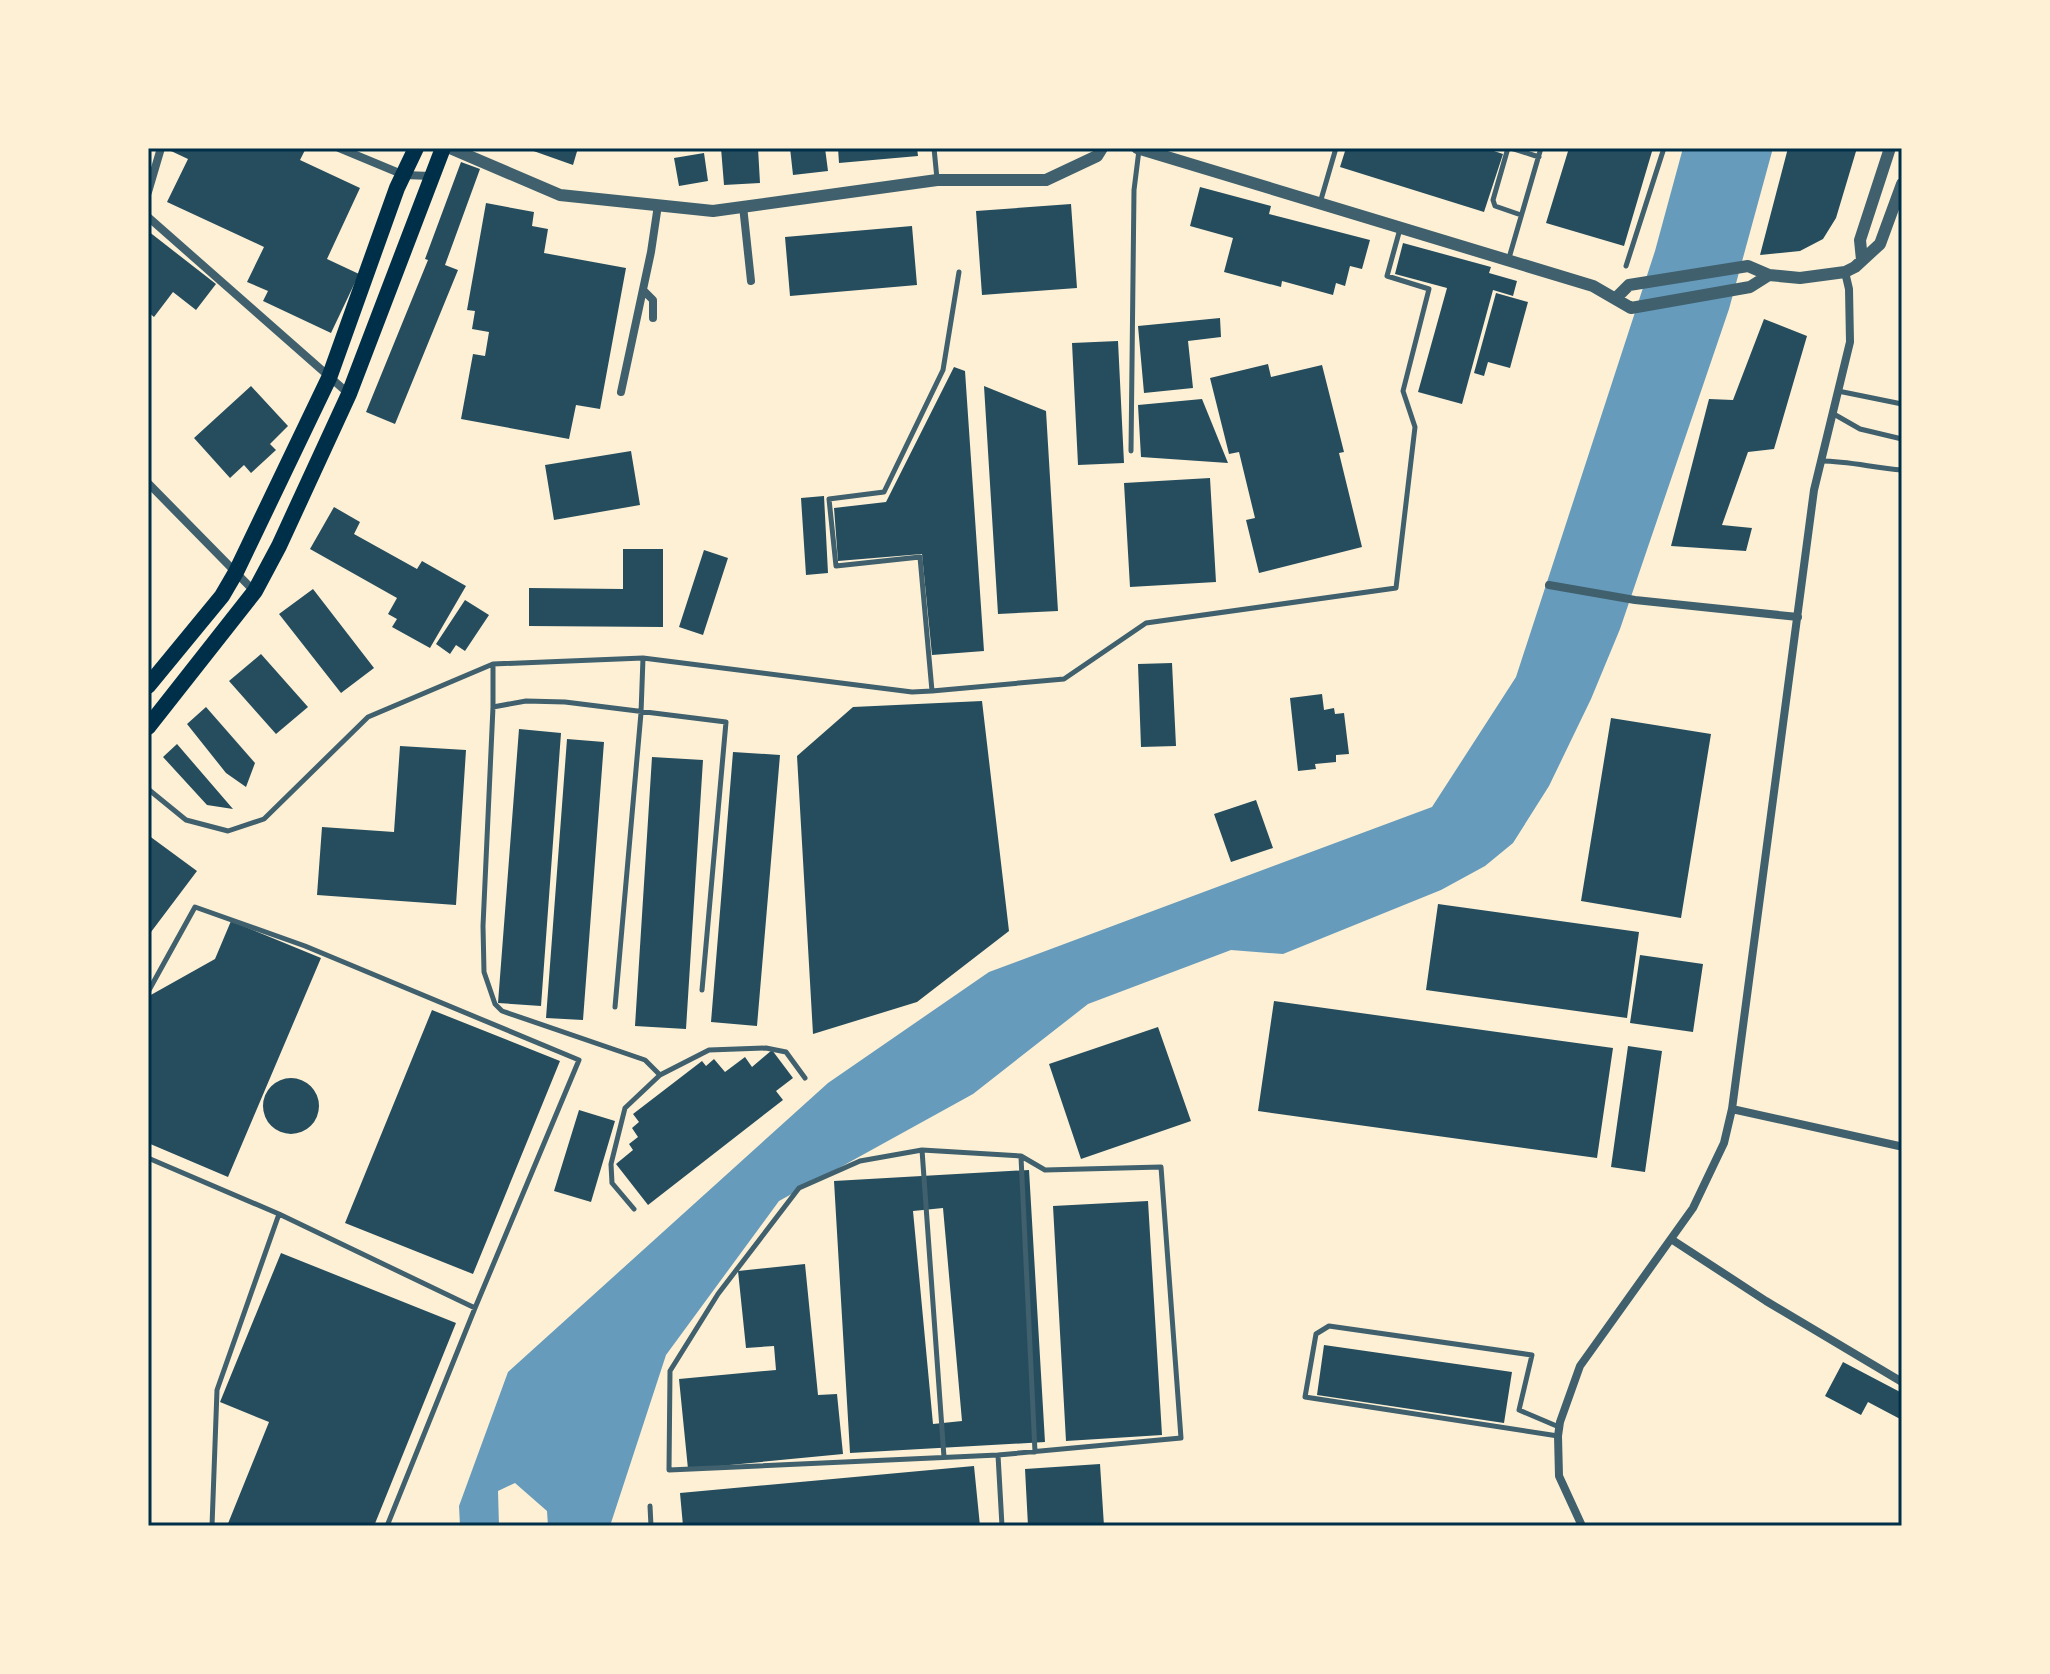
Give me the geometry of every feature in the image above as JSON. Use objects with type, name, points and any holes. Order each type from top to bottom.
[{"type":"main road","points":[[148,686],[222,596],[236,572],[329,378],[400,182],[416,148]]},
{"type":"main road","points":[[148,727],[255,591],[279,546],[349,394],[443,148]]},
{"type":"street","points":[[148,192],[161,148]]},
{"type":"street","points":[[339,148],[400,182],[431,176]]},
{"type":"street","points":[[450,148],[560,195],[713,211],[937,180],[1046,180],[1097,156],[1102,148]]},
{"type":"street","points":[[1138,148],[1593,286],[1631,308],[1750,287],[1769,275]]},
{"type":"street","points":[[1862,260],[1860,240],[1890,148]]},
{"type":"street","points":[[1616,298],[1629,285],[1748,266],[1769,275],[1800,278],[1845,272],[1880,244],[1902,184]]},
{"type":"street","points":[[621,392],[658,205]]},
{"type":"street","points":[[743,206],[751,281]]},
{"type":"street","points":[[148,217],[349,394]]},
{"type":"street","points":[[1582,1526],[1559,1476],[1558,1432],[1580,1366],[1693,1208],[1724,1143],[1732,1109],[1814,490],[1850,342],[1849,289],[1845,272]]},
{"type":"street","points":[[643,290],[653,300],[653,318]]},
{"type":"street","points":[[148,483],[255,591]]},
{"type":"street","points":[[1549,585],[1635,600],[1798,617]]},
{"type":"street","points":[[1732,1109],[1899,1146]]},
{"type":"street","points":[[1671,1239],[1766,1301],[1902,1382]]},
{"type":"lane","points":[[934,148],[937,180]]},
{"type":"lane","points":[[1131,451],[1134,190],[1138,148]]},
{"type":"lane","points":[[1320,204],[1336,148]]},
{"type":"lane","points":[[1521,215],[1495,206],[1493,200],[1510,148],[1539,157]]},
{"type":"lane","points":[[1508,261],[1541,148]]},
{"type":"lane","points":[[1626,266],[1664,148]]},
{"type":"lane","points":[[148,789],[186,820],[228,831],[264,819],[368,717],[493,664],[643,658],[912,692],[932,691],[1064,679],[1146,623],[1396,588],[1415,427],[1403,391],[1429,289],[1387,276],[1401,228]]},
{"type":"lane","points":[[932,691],[920,557],[836,566],[829,499],[884,492],[943,370],[959,272]]},
{"type":"lane","points":[[1838,391],[1902,404]]},
{"type":"lane","points":[[1832,413],[1860,429],[1902,439]]},
{"type":"lane","points":[[1821,461],[1849,461],[1873,468],[1902,470]]},
{"type":"lane","points":[[615,1007],[641,713],[643,658]]},
{"type":"lane","points":[[493,664],[483,926],[484,972],[495,1004],[502,1011],[645,1060],[660,1075]]},
{"type":"lane","points":[[493,707],[526,701],[565,702],[726,722],[702,990]]},
{"type":"lane","points":[[148,992],[195,907],[305,946],[579,1060],[387,1526]]},
{"type":"lane","points":[[634,1209],[612,1183],[611,1164],[625,1108],[660,1075],[709,1050],[766,1048],[786,1052],[805,1078]]},
{"type":"lane","points":[[922,1150],[944,1457]]},
{"type":"lane","points":[[922,1150],[1021,1156],[1045,1170],[1161,1167],[1181,1438],[998,1455],[669,1470],[670,1371],[718,1294],[799,1188],[860,1161],[922,1150]]},
{"type":"lane","points":[[1021,1156],[1035,1452]]},
{"type":"lane","points":[[148,1158],[279,1214],[475,1308]]},
{"type":"lane","points":[[212,1526],[217,1390],[279,1214]]},
{"type":"lane","points":[[1329,1326],[1532,1355],[1519,1410],[1558,1432],[1305,1397],[1316,1334],[1329,1326]]},
{"type":"lane","points":[[998,1455],[1002,1526]]},
{"type":"lane","points":[[650,1506],[651,1526]]},
{"type":"water","points":[[1683,148],[1773,148],[1729,309],[1620,629],[1591,699],[1549,786],[1513,843],[1485,866],[1441,890],[1283,954],[1231,950],[1088,1004],[973,1094],[779,1201],[666,1355],[610,1526],[548,1526],[547,1511],[515,1483],[498,1491],[499,1526],[460,1526],[459,1506],[508,1372],[828,1083],[989,972],[1432,807],[1516,677],[1655,251]]},
{"type":"building","points":[[172,148],[306,148],[300,160],[360,188],[327,259],[359,274],[331,333],[263,301],[268,291],[247,282],[264,247],[167,202],[188,159],[171,151]]},
{"type":"building","points":[[525,148],[578,148],[573,165]]},
{"type":"building","points":[[721,148],[758,148],[760,183],[724,185]]},
{"type":"building","points":[[790,148],[825,148],[828,171],[793,175]]},
{"type":"building","points":[[838,148],[917,148],[918,156],[839,163]]},
{"type":"building","points":[[1346,148],[1485,148],[1503,154],[1484,212],[1340,167]]},
{"type":"building","points":[[1569,148],[1653,148],[1624,246],[1546,223]]},
{"type":"building","points":[[1788,148],[1857,148],[1836,218],[1823,239],[1800,251],[1760,255]]},
{"type":"building","points":[[704,153],[708,181],[679,186],[674,158]]},
{"type":"building","points":[[461,162],[480,169],[445,265],[458,270],[395,424],[366,412],[428,260],[425,259]]},
{"type":"building","points":[[1200,187],[1271,206],[1269,214],[1370,240],[1362,269],[1350,266],[1345,286],[1336,283],[1333,295],[1282,281],[1281,287],[1224,272],[1233,238],[1190,226]]},
{"type":"building","points":[[486,203],[534,212],[532,226],[548,229],[544,253],[626,268],[600,409],[576,405],[569,439],[461,419],[473,354],[485,356],[489,332],[472,329],[475,311],[467,310]]},
{"type":"building","points":[[1071,204],[1077,288],[982,295],[976,211]]},
{"type":"building","points":[[912,226],[917,285],[790,296],[785,237]]},
{"type":"building","points":[[148,231],[216,284],[196,310],[173,292],[154,317],[148,312]]},
{"type":"building","points":[[1403,243],[1491,267],[1489,273],[1517,281],[1513,296],[1493,290],[1462,404],[1418,392],[1447,288],[1395,274]]},
{"type":"building","points":[[1496,293],[1528,302],[1510,368],[1488,362],[1484,376],[1474,373]]},
{"type":"building","points":[[1220,318],[1221,337],[1188,341],[1193,388],[1144,393],[1138,326]]},
{"type":"building","points":[[1764,319],[1807,336],[1774,449],[1748,452],[1722,525],[1752,528],[1746,551],[1671,546],[1709,399],[1733,400]]},
{"type":"building","points":[[1118,341],[1124,463],[1078,465],[1072,343]]},
{"type":"building","points":[[1268,364],[1271,377],[1322,365],[1344,452],[1339,453],[1362,547],[1259,573],[1246,520],[1255,518],[1239,452],[1229,454],[1210,378]]},
{"type":"building","points":[[954,367],[965,371],[984,651],[932,655],[922,554],[838,561],[834,508],[886,502]]},
{"type":"building","points":[[251,386],[288,426],[270,444],[276,450],[251,473],[244,465],[230,478],[194,438]]},
{"type":"building","points":[[984,386],[1046,411],[1058,611],[998,614]]},
{"type":"building","points":[[1202,399],[1228,463],[1141,457],[1138,405]]},
{"type":"building","points":[[631,451],[640,505],[554,520],[545,465]]},
{"type":"building","points":[[1210,478],[1216,582],[1130,587],[1124,483]]},
{"type":"building","points":[[824,496],[828,573],[806,575],[801,498]]},
{"type":"building","points":[[334,507],[360,522],[354,534],[417,569],[422,561],[466,586],[430,648],[392,627],[397,619],[388,614],[397,598],[310,549]]},
{"type":"building","points":[[623,549],[663,549],[663,627],[529,626],[529,588],[623,589]]},
{"type":"building","points":[[704,550],[728,558],[703,635],[679,627]]},
{"type":"building","points":[[313,589],[374,668],[341,693],[279,614]]},
{"type":"building","points":[[465,600],[489,615],[465,651],[456,645],[450,654],[436,644]]},
{"type":"building","points":[[261,654],[308,707],[276,734],[229,681]]},
{"type":"building","points":[[1172,663],[1176,746],[1141,747],[1138,664]]},
{"type":"building","points":[[1322,694],[1324,710],[1334,708],[1335,714],[1344,713],[1349,754],[1336,755],[1336,762],[1315,764],[1316,769],[1298,771],[1290,698]]},
{"type":"building","points":[[982,701],[1009,931],[917,1002],[813,1034],[797,756],[853,707]]},
{"type":"building","points":[[206,707],[255,763],[246,787],[226,773],[187,724]]},
{"type":"building","points":[[1611,718],[1711,734],[1681,918],[1581,901]]},
{"type":"building","points":[[519,729],[561,733],[541,1006],[498,1003]]},
{"type":"building","points":[[567,739],[604,742],[583,1020],[546,1018]]},
{"type":"building","points":[[177,744],[233,809],[207,805],[163,757]]},
{"type":"building","points":[[400,746],[466,750],[456,905],[317,895],[322,827],[394,832]]},
{"type":"building","points":[[733,752],[780,755],[757,1026],[711,1022]]},
{"type":"building","points":[[652,757],[703,760],[686,1029],[635,1026]]},
{"type":"building","points":[[1256,800],[1273,848],[1231,862],[1214,814]]},
{"type":"building","points":[[148,835],[197,871],[148,936]]},
{"type":"building","points":[[1438,904],[1639,932],[1627,1018],[1426,990]]},
{"type":"building","points":[[231,921],[321,958],[228,1177],[148,1143],[148,999],[215,959]]},
{"type":"building","points":[[1640,955],[1703,964],[1693,1032],[1630,1023]]},
{"type":"building","points":[[1274,1001],[1613,1048],[1597,1158],[1258,1111]]},
{"type":"building","points":[[432,1010],[560,1061],[473,1274],[345,1223]]},
{"type":"building","points":[[1158,1027],[1191,1121],[1081,1159],[1049,1064]]},
{"type":"building","points":[[1628,1046],[1662,1051],[1645,1172],[1611,1167]]},
{"type":"building","points":[[772,1050],[793,1078],[776,1091],[783,1100],[648,1205],[616,1164],[633,1150],[629,1144],[638,1137],[632,1128],[639,1122],[633,1114],[702,1061],[706,1066],[714,1059],[725,1072],[745,1057],[752,1067]]},
{"type":"building","points":[[291,1078],[311,1086],[319,1106],[311,1126],[291,1134],[271,1126],[263,1106],[271,1086]]},
{"type":"building","points":[[579,1110],[615,1121],[591,1202],[554,1191]]},
{"type":"building","points":[[1029,1170],[1045,1442],[850,1453],[834,1181]],"holes":[[[943,1208],[962,1421],[933,1424],[913,1211]]]},
{"type":"building","points":[[1148,1201],[1162,1435],[1066,1441],[1053,1206]]},
{"type":"building","points":[[281,1253],[456,1323],[374,1526],[227,1526],[269,1422],[220,1402]]},
{"type":"building","points":[[805,1264],[818,1395],[837,1394],[843,1454],[688,1469],[679,1379],[776,1370],[774,1346],[746,1348],[738,1271]]},
{"type":"building","points":[[1324,1345],[1512,1372],[1504,1423],[1317,1395]]},
{"type":"building","points":[[1843,1362],[1902,1393],[1902,1420],[1868,1402],[1861,1415],[1825,1396]]},
{"type":"building","points":[[1100,1464],[1104,1526],[1028,1526],[1025,1469]]},
{"type":"building","points":[[974,1466],[980,1526],[683,1526],[680,1493]]}]
